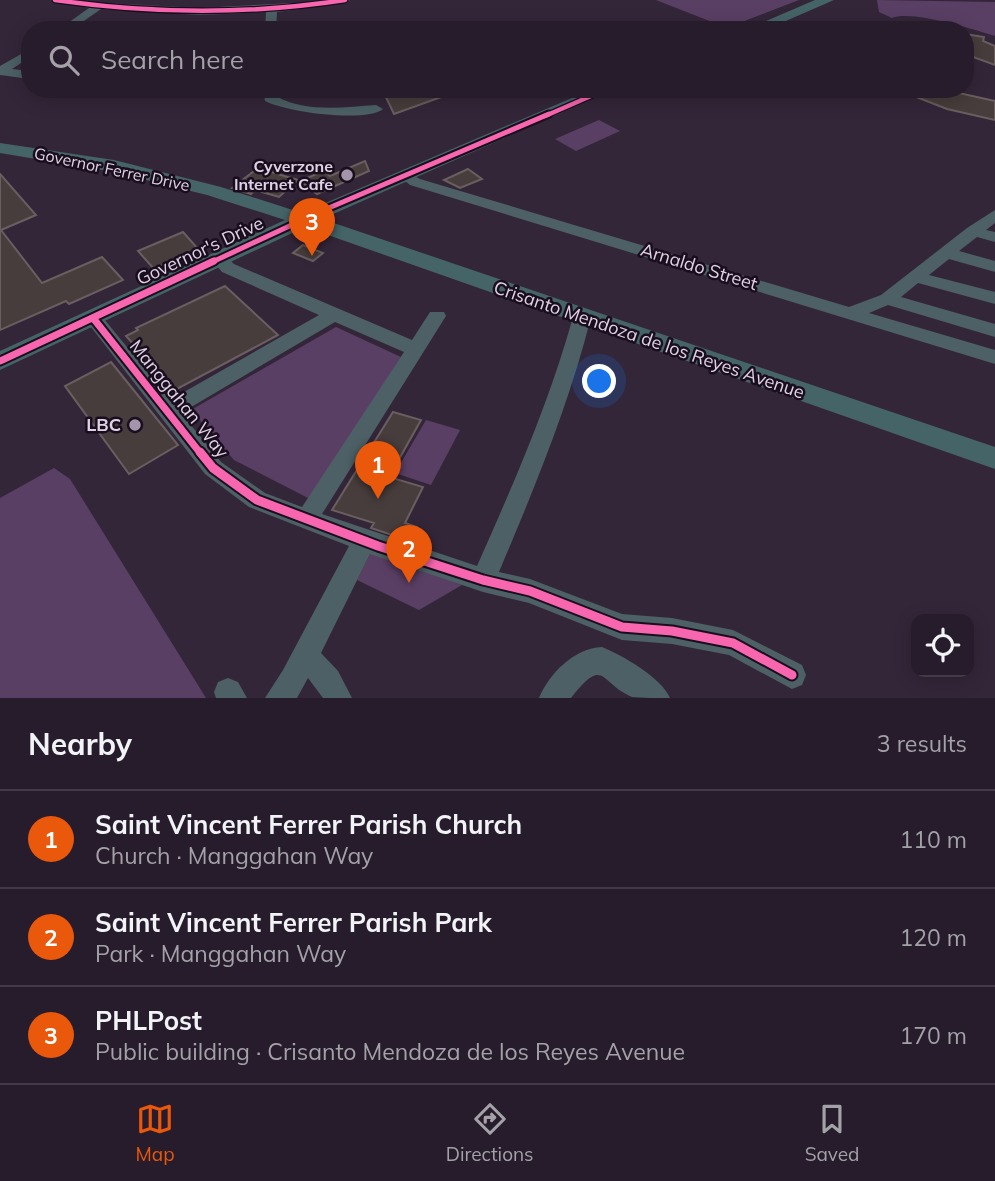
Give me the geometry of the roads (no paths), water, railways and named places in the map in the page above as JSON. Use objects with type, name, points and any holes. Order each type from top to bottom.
[{"type":"main road","points":[[774,21],[826,0]]},
{"type":"main road","name":"Governor's Drive","points":[[0,361],[303,220],[586,98]]},
{"type":"main road","name":"Governor Ferrer Drive","points":[[0,148],[153,174],[303,220]]},
{"type":"main road","name":"Crisanto Mendoza de los Reyes Avenue","points":[[303,220],[995,458]]},
{"type":"street","points":[[55,0],[144,10],[272,8],[345,0]]},
{"type":"street","points":[[76,21],[99,6]]},
{"type":"street","points":[[271,21],[272,8]]},
{"type":"street","points":[[0,71],[21,58]]},
{"type":"street","points":[[0,71],[21,74]]},
{"type":"street","points":[[270,98],[274,102],[338,111],[376,109]]},
{"type":"street","name":"Arnaldo Street","points":[[405,175],[415,182],[995,357]]},
{"type":"street","points":[[850,313],[887,299],[995,215]]},
{"type":"street","points":[[973,231],[995,237]]},
{"type":"street","points":[[946,253],[995,267]]},
{"type":"street","points":[[219,259],[228,268],[416,350]]},
{"type":"street","points":[[915,277],[995,298]]},
{"type":"street","points":[[887,299],[995,331]]},
{"type":"street","points":[[168,411],[334,314]]},
{"type":"street","points":[[306,520],[437,316]]},
{"type":"street","points":[[483,580],[528,476],[568,367],[582,317]]},
{"type":"street","name":"Manggahan Way","points":[[93,318],[213,468],[257,500],[306,520],[483,580],[530,591],[622,627],[672,631],[733,643],[792,675]]},
{"type":"street","points":[[279,698],[304,658],[360,548]]},
{"type":"street","points":[[304,658],[318,667],[338,698]]},
{"type":"street","points":[[552,698],[579,670],[595,659],[610,664],[656,698]]},
{"type":"place","name":"Cyverzone Internet Cafe","points":[[347,175]]},
{"type":"place","name":"PHLPost","points":[[312,256]]},
{"type":"place","name":"LBC","points":[[135,425]]},
{"type":"place","name":"Saint Vincent Ferrer Parish Church","points":[[378,499]]},
{"type":"place","name":"Saint Vincent Ferrer Parish Park","points":[[409,583]]}]
